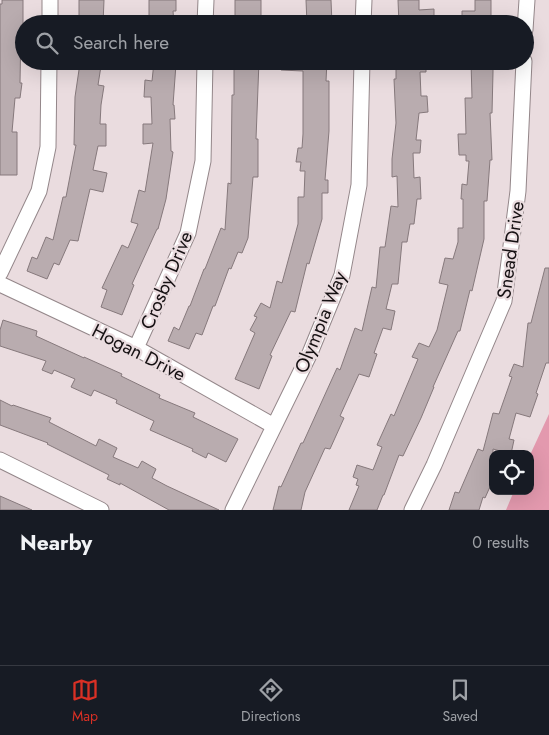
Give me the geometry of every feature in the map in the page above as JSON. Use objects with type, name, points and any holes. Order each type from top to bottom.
[{"type":"street","points":[[50,0],[50,15]]},
{"type":"street","points":[[205,15],[206,0]]},
{"type":"street","points":[[363,15],[364,0]]},
{"type":"street","points":[[526,0],[526,15]]},
{"type":"street","points":[[0,273],[39,191],[48,147],[49,70]]},
{"type":"street","name":"Crosby Drive","points":[[136,348],[188,233],[203,161],[205,70]]},
{"type":"street","name":"Olympia Way","points":[[232,510],[310,353],[342,275],[359,185],[362,70]]},
{"type":"street","name":"Snead Drive","points":[[412,510],[434,465],[504,300],[518,191],[524,70]]},
{"type":"street","name":"Hogan Drive","points":[[0,284],[136,348],[274,426]]},
{"type":"street","points":[[0,460],[101,510]]},
{"type":"shaded area","points":[[549,414],[549,510],[506,510],[512,495],[534,495],[534,450],[532,450]]},
{"type":"building","points":[[2,0],[23,0],[23,15],[15,15],[15,70],[20,70],[20,83],[22,83],[20,98],[15,98],[12,132],[17,132],[17,175],[0,175],[0,4],[2,4]]},
{"type":"building","points":[[79,0],[104,0],[103,15],[79,15]]},
{"type":"building","points":[[149,0],[176,0],[176,11],[173,11],[173,15],[149,15]]},
{"type":"building","points":[[235,0],[261,0],[261,15],[235,15]]},
{"type":"building","points":[[306,0],[331,0],[332,15],[307,15]]},
{"type":"building","points":[[398,0],[419,0],[419,10],[434,9],[434,15],[399,15]]},
{"type":"building","points":[[475,0],[491,0],[491,15],[462,15],[462,11],[475,11]]},
{"type":"building","points":[[79,70],[100,70],[98,85],[104,86],[100,124],[106,124],[106,146],[98,146],[93,170],[107,173],[103,192],[90,189],[78,241],[70,240],[59,265],[54,263],[47,279],[27,271],[32,257],[37,259],[46,237],[53,240],[63,197],[66,197],[76,145],[74,145],[75,97]]},
{"type":"building","points":[[153,70],[176,70],[173,105],[175,119],[170,119],[171,151],[173,152],[166,199],[158,229],[132,284],[134,285],[122,315],[101,307],[107,290],[102,288],[122,245],[128,248],[138,224],[131,222],[139,190],[145,192],[153,143],[143,144],[143,124],[152,124],[151,97],[144,97],[145,80],[152,81]]},
{"type":"building","points":[[234,70],[259,70],[256,139],[258,139],[258,177],[253,177],[248,238],[242,253],[238,252],[231,269],[229,268],[202,335],[196,333],[189,349],[168,341],[174,327],[179,330],[221,228],[225,230],[228,183],[231,184],[232,95],[234,95]]},
{"type":"building","points":[[281,70],[327,70],[326,81],[329,81],[329,131],[325,180],[328,180],[328,193],[322,193],[322,219],[309,264],[307,263],[295,312],[291,311],[270,355],[272,356],[259,389],[235,379],[255,333],[250,330],[257,317],[254,316],[261,303],[270,308],[277,281],[282,283],[298,224],[298,197],[304,197],[305,171],[300,171],[301,162],[296,162],[298,148],[302,148],[303,71]]},
{"type":"building","points":[[396,70],[426,70],[426,72],[420,72],[421,96],[427,96],[428,112],[419,113],[416,140],[421,140],[420,153],[413,153],[414,178],[420,177],[421,199],[417,199],[414,224],[410,224],[407,242],[402,242],[398,284],[392,284],[386,309],[395,311],[391,330],[383,328],[374,353],[377,354],[369,377],[359,374],[340,416],[344,418],[330,449],[325,448],[305,492],[301,510],[273,510],[279,486],[281,487],[301,443],[303,443],[337,368],[340,370],[355,328],[362,331],[372,287],[376,288],[380,247],[385,247],[391,206],[398,207],[397,176],[392,177],[396,123],[394,79],[396,79]]},
{"type":"building","points":[[471,70],[493,70],[492,113],[490,113],[492,160],[490,160],[487,201],[484,201],[484,239],[472,291],[470,290],[460,331],[458,331],[403,456],[399,455],[377,510],[349,510],[359,486],[356,485],[358,479],[353,477],[357,465],[373,470],[382,447],[377,445],[391,414],[394,416],[418,359],[412,357],[419,343],[429,347],[437,330],[448,285],[439,283],[445,258],[453,259],[458,242],[458,228],[463,228],[462,184],[467,185],[469,161],[466,161],[466,155],[459,155],[458,134],[466,134],[465,98],[472,98]]},
{"type":"building","points":[[545,268],[549,268],[549,363],[546,363],[530,417],[516,413],[509,439],[514,440],[512,450],[489,450],[489,489],[485,498],[483,497],[479,510],[449,510],[455,492],[459,493],[478,449],[483,451],[493,413],[499,414],[512,377],[509,376],[514,364],[523,367],[528,323],[531,323]]},
{"type":"building","points":[[3,320],[37,331],[36,336],[122,374],[121,376],[160,395],[159,398],[195,413],[193,417],[238,439],[226,462],[208,453],[206,458],[192,451],[193,449],[150,430],[154,421],[116,403],[117,400],[94,390],[91,396],[71,387],[75,379],[54,370],[52,374],[42,370],[46,361],[0,346],[0,330]]},
{"type":"building","points":[[0,400],[12,406],[51,418],[49,422],[96,446],[99,439],[117,448],[113,457],[138,468],[142,461],[156,469],[152,478],[219,510],[169,510],[120,483],[120,485],[107,479],[109,475],[48,443],[0,425]]},
{"type":"building","points":[[0,496],[32,510],[0,510]]}]
